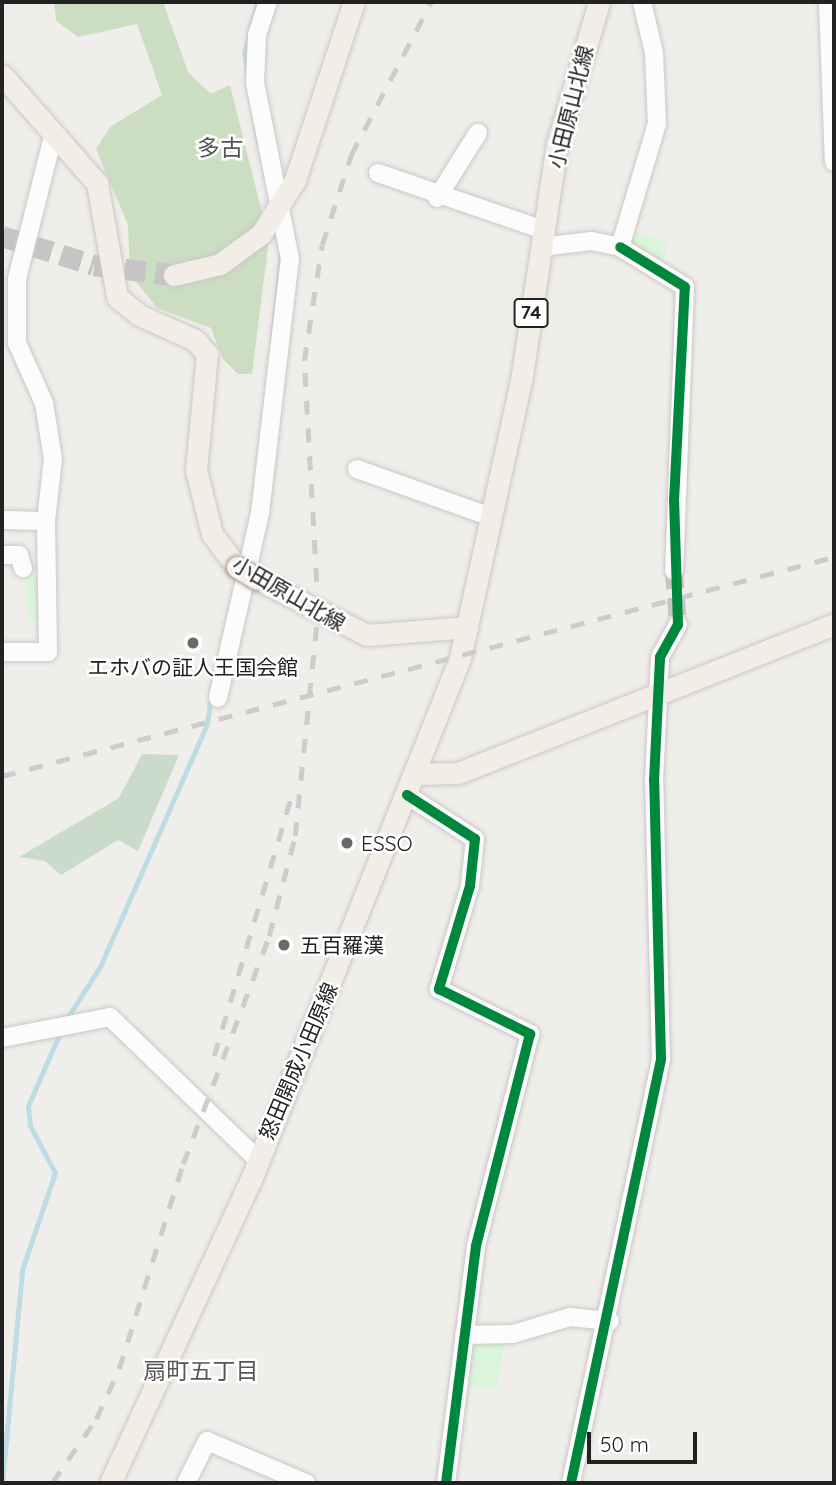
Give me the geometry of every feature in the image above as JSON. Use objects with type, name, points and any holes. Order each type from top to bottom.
[{"type":"main road","points":[[174,275],[220,264],[261,234],[295,180],[354,2]]},
{"type":"main road","name":"小田原山北線","points":[[411,785],[468,627],[543,238],[557,144],[599,2]]},
{"type":"main road","name":"小田原山北線","points":[[2,75],[104,197],[109,276],[117,297],[139,315],[195,340],[207,354],[196,470],[212,534],[237,567],[368,635],[468,627]]},
{"type":"main road","points":[[411,785],[458,773],[834,624]]},
{"type":"main road","name":"怒田開成小田原線","points":[[110,1483],[257,1159],[411,785]]},
{"type":"street","points":[[218,698],[260,513],[290,259],[255,83],[257,35],[268,2]]},
{"type":"street","points":[[620,247],[657,124],[654,53],[642,2]]},
{"type":"street","points":[[828,2],[834,162]]},
{"type":"street","points":[[437,198],[478,133]]},
{"type":"street","points":[[2,652],[47,652],[46,521],[52,459],[44,403],[17,343],[17,279],[53,137]]},
{"type":"street","points":[[377,173],[543,238],[592,241],[620,247],[685,287],[674,571]]},
{"type":"street","points":[[357,469],[491,517]]},
{"type":"street","points":[[2,520],[46,521]]},
{"type":"street","points":[[2,555],[19,555],[23,568]]},
{"type":"street","points":[[571,1483],[610,1321],[661,1059],[658,692],[660,657],[678,625]]},
{"type":"street","points":[[411,785],[475,839],[470,886],[439,989],[530,1034],[476,1246],[446,1483]]},
{"type":"street","points":[[2,1038],[105,1015],[116,1020],[257,1159]]},
{"type":"street","points":[[464,1335],[513,1334],[570,1317],[610,1321]]},
{"type":"street","points":[[186,1483],[207,1441],[306,1483]]},
{"type":"green space","points":[[54,2],[163,2],[188,72],[211,94],[230,85],[269,240],[252,374],[238,374],[223,359],[211,328],[157,308],[130,274],[128,225],[96,149],[110,127],[162,95],[137,24],[78,37],[56,21]]},
{"type":"green space","points":[[629,230],[668,243],[663,262],[626,241]]},
{"type":"green space","points":[[39,575],[42,620],[28,619],[24,578]]},
{"type":"green space","points":[[142,754],[179,755],[138,851],[118,840],[61,875],[45,861],[19,857],[119,798]]},
{"type":"green space","points":[[507,1331],[497,1388],[468,1385],[469,1336]]},
{"type":"waterway","points":[[258,2],[245,52],[259,145]]},
{"type":"waterway","points":[[272,341],[281,252]]},
{"type":"waterway","points":[[66,1020],[100,967],[207,724],[211,697]]},
{"type":"waterway","points":[[2,1483],[22,1270],[55,1173],[30,1126],[28,1106],[61,1031]]},
{"type":"tunnel","points":[[2,236],[94,265],[174,275]]},
{"type":"tunnel","points":[[674,571],[678,625]]},
{"type":"railway","points":[[183,1164],[269,936],[295,836],[318,610],[304,361],[322,245],[351,155],[431,2]]},
{"type":"railway","points":[[2,776],[834,557]]},
{"type":"railway","points":[[214,1056],[293,791]]},
{"type":"railway","points":[[52,1483],[96,1419],[119,1369],[185,1157]]},
{"type":"cycle path","points":[[571,1483],[661,1059],[654,781],[660,657],[678,625],[674,501],[685,287],[620,247]]},
{"type":"cycle path","points":[[407,795],[475,839],[470,886],[439,989],[530,1034],[476,1246],[446,1483]]},
{"type":"place","name":"エホバの証人王国会館","points":[[193,643]]},
{"type":"place","name":"ESSO","points":[[347,843]]},
{"type":"place","name":"五百羅漢","points":[[284,945]]},
{"type":"district","name":"多古","points":[[220,148]]},
{"type":"district","name":"扇町五丁目","points":[[201,1371]]}]
